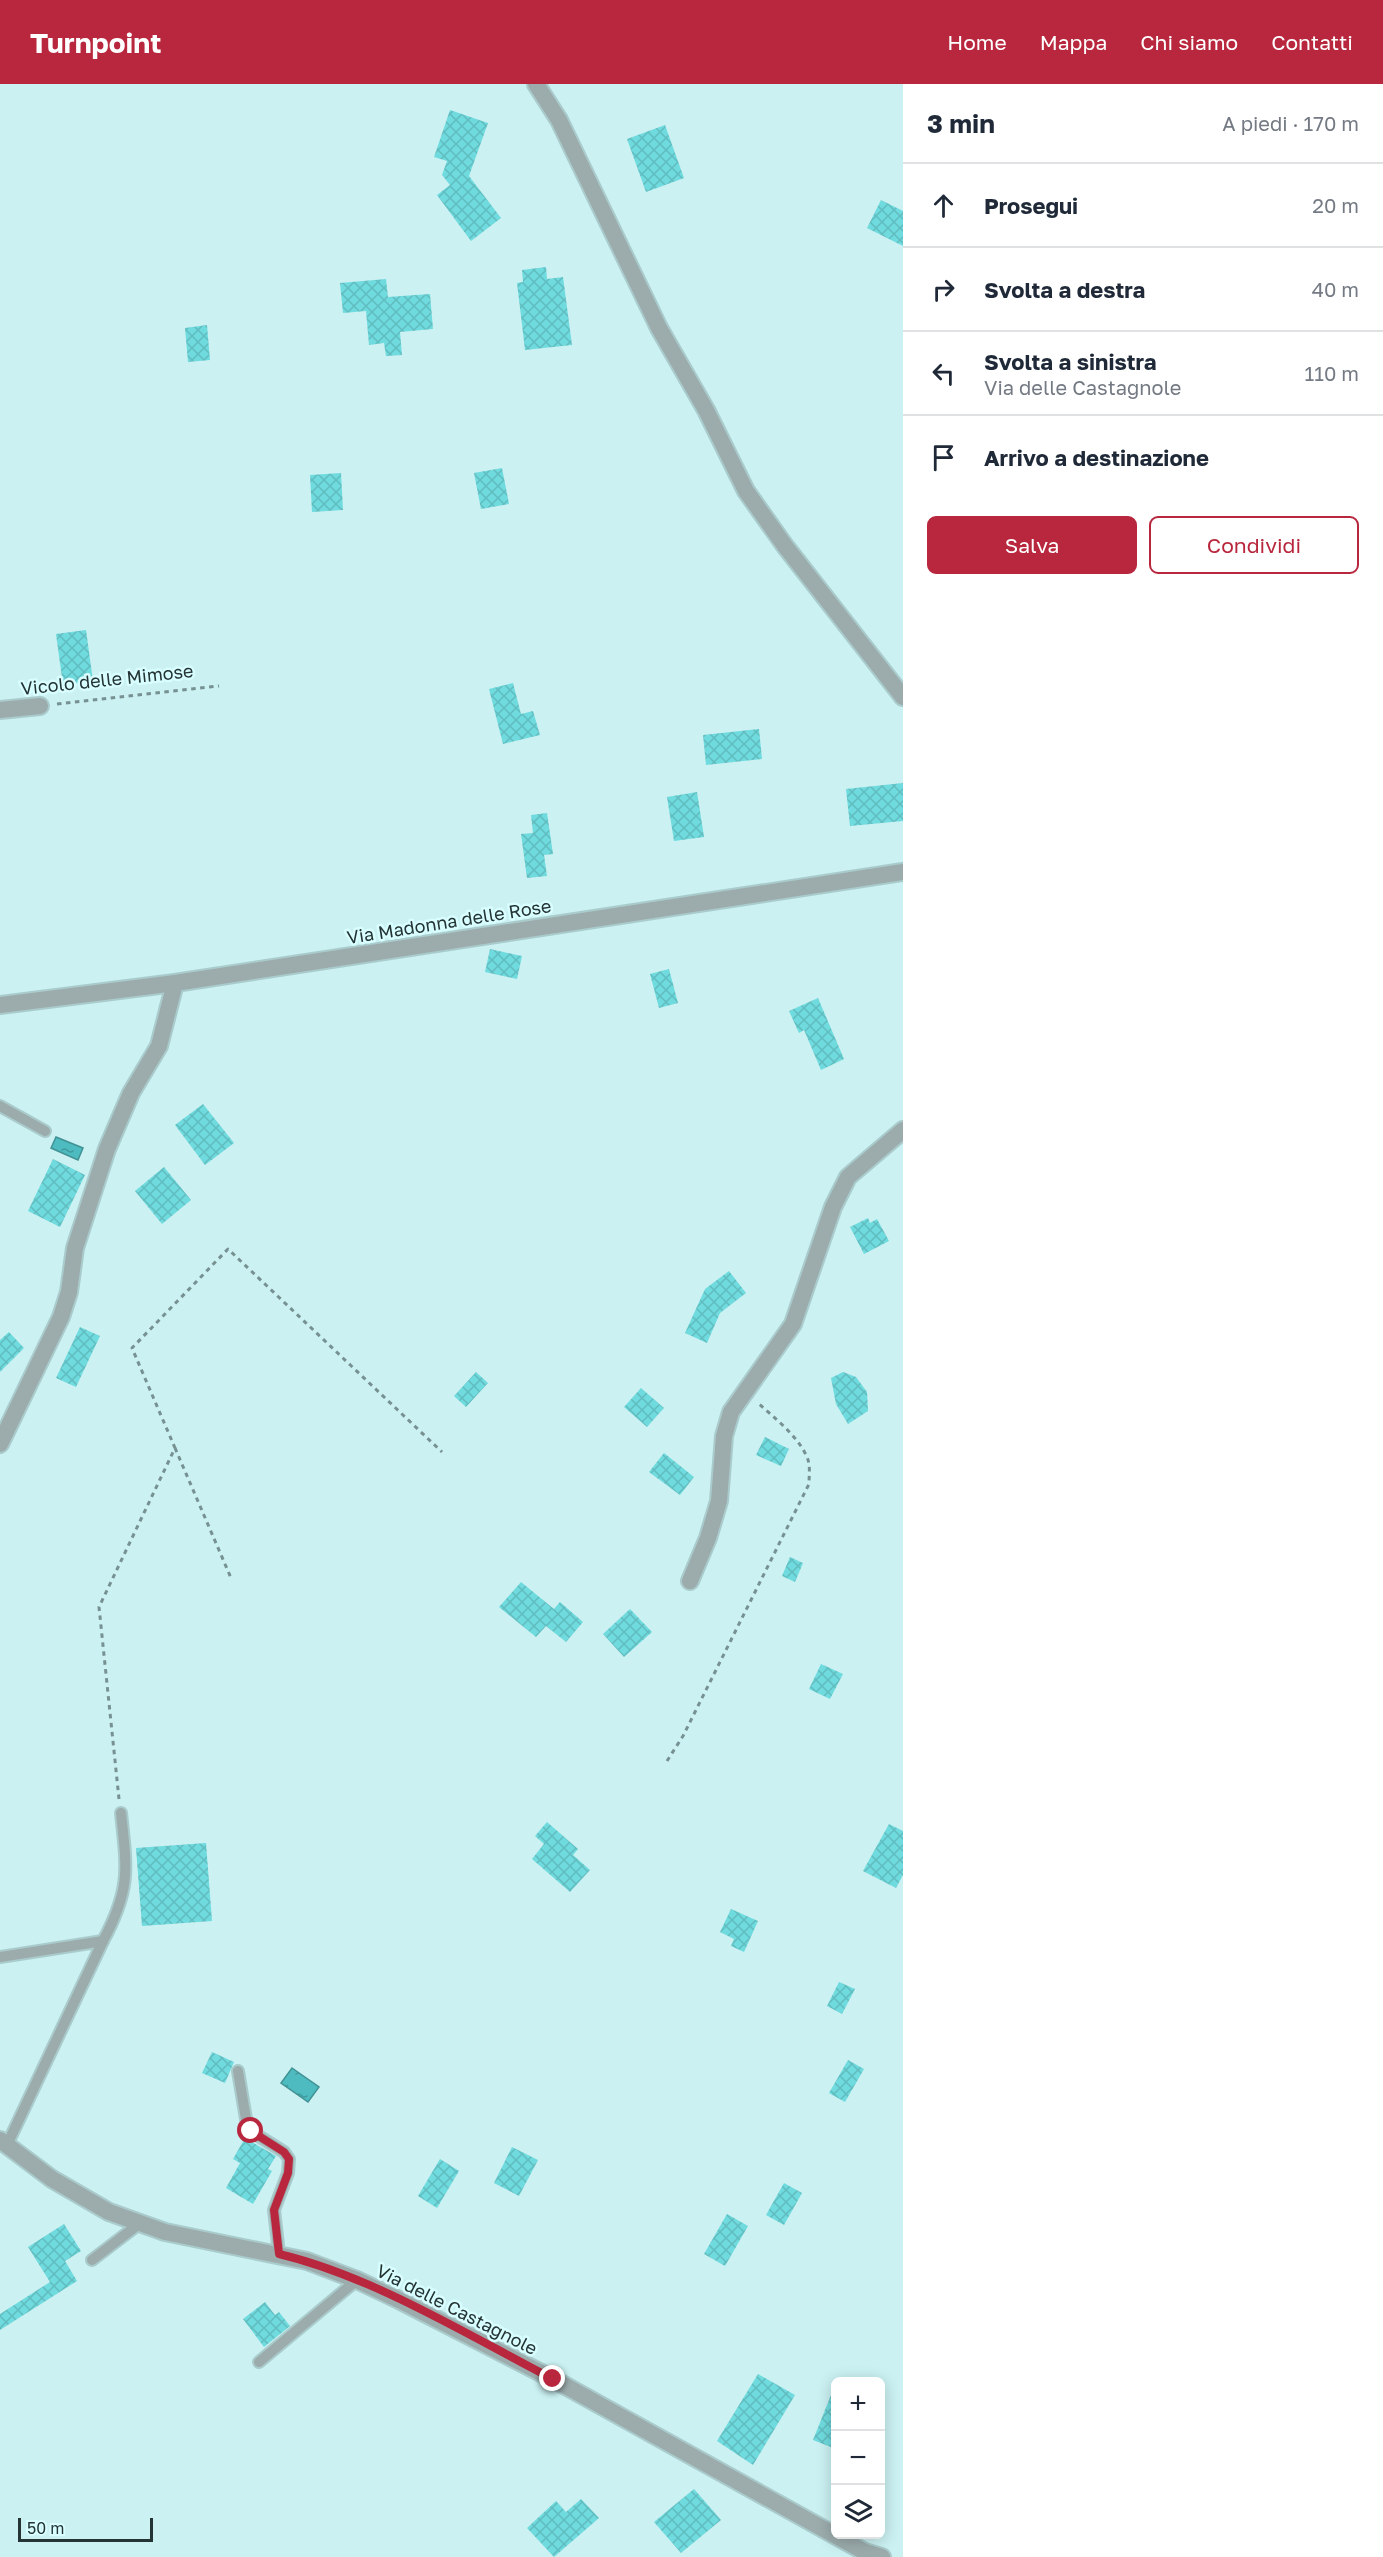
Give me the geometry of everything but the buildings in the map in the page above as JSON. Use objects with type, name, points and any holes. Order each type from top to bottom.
[{"type":"street","points":[[536,84],[559,120],[649,307],[746,491],[785,546],[903,697]]},
{"type":"street","name":"Vicolo delle Mimose","points":[[0,710],[40,706]]},
{"type":"street","name":"Via Madonna delle Rose","points":[[0,1005],[175,983],[903,872]]},
{"type":"street","points":[[0,1444],[61,1317],[69,1292],[75,1248],[107,1149],[131,1093],[159,1046],[175,983]]},
{"type":"street","points":[[690,1581],[708,1538],[719,1501],[724,1436],[731,1412],[793,1324],[833,1208],[848,1177],[903,1130]]},
{"type":"street","name":"Via delle Castagnole","points":[[3,2142],[82,2198],[139,2224],[182,2236],[307,2261],[357,2280],[553,2379],[865,2552],[882,2557]]},
{"type":"lane","points":[[0,1106],[45,1131]]},
{"type":"lane","points":[[3,2142],[116,1917],[125,1888],[121,1813]]},
{"type":"lane","points":[[0,1957],[103,1941]]},
{"type":"lane","points":[[238,2071],[247,2125],[257,2135],[284,2152],[289,2159],[288,2173],[274,2210],[279,2254]]},
{"type":"lane","points":[[92,2260],[139,2224]]},
{"type":"lane","points":[[259,2362],[357,2280]]},
{"type":"path","name":"Vicolo delle Mimose","points":[[40,706],[219,686]]},
{"type":"path","points":[[231,1578],[132,1348],[228,1249],[442,1452]]},
{"type":"path","points":[[667,1761],[683,1736],[809,1484],[807,1455],[794,1438],[745,1390]]},
{"type":"path","points":[[121,1813],[99,1607],[175,1448]]},
{"type":"water","points":[[56,1137],[83,1148],[78,1160],[51,1148]]},
{"type":"water","points":[[292,2068],[319,2087],[308,2102],[281,2083]]},
{"type":"route","points":[[251,2131],[284,2152],[289,2159],[288,2173],[276,2199],[274,2210],[273,2220],[279,2254],[307,2261],[357,2280],[553,2379]]}]
